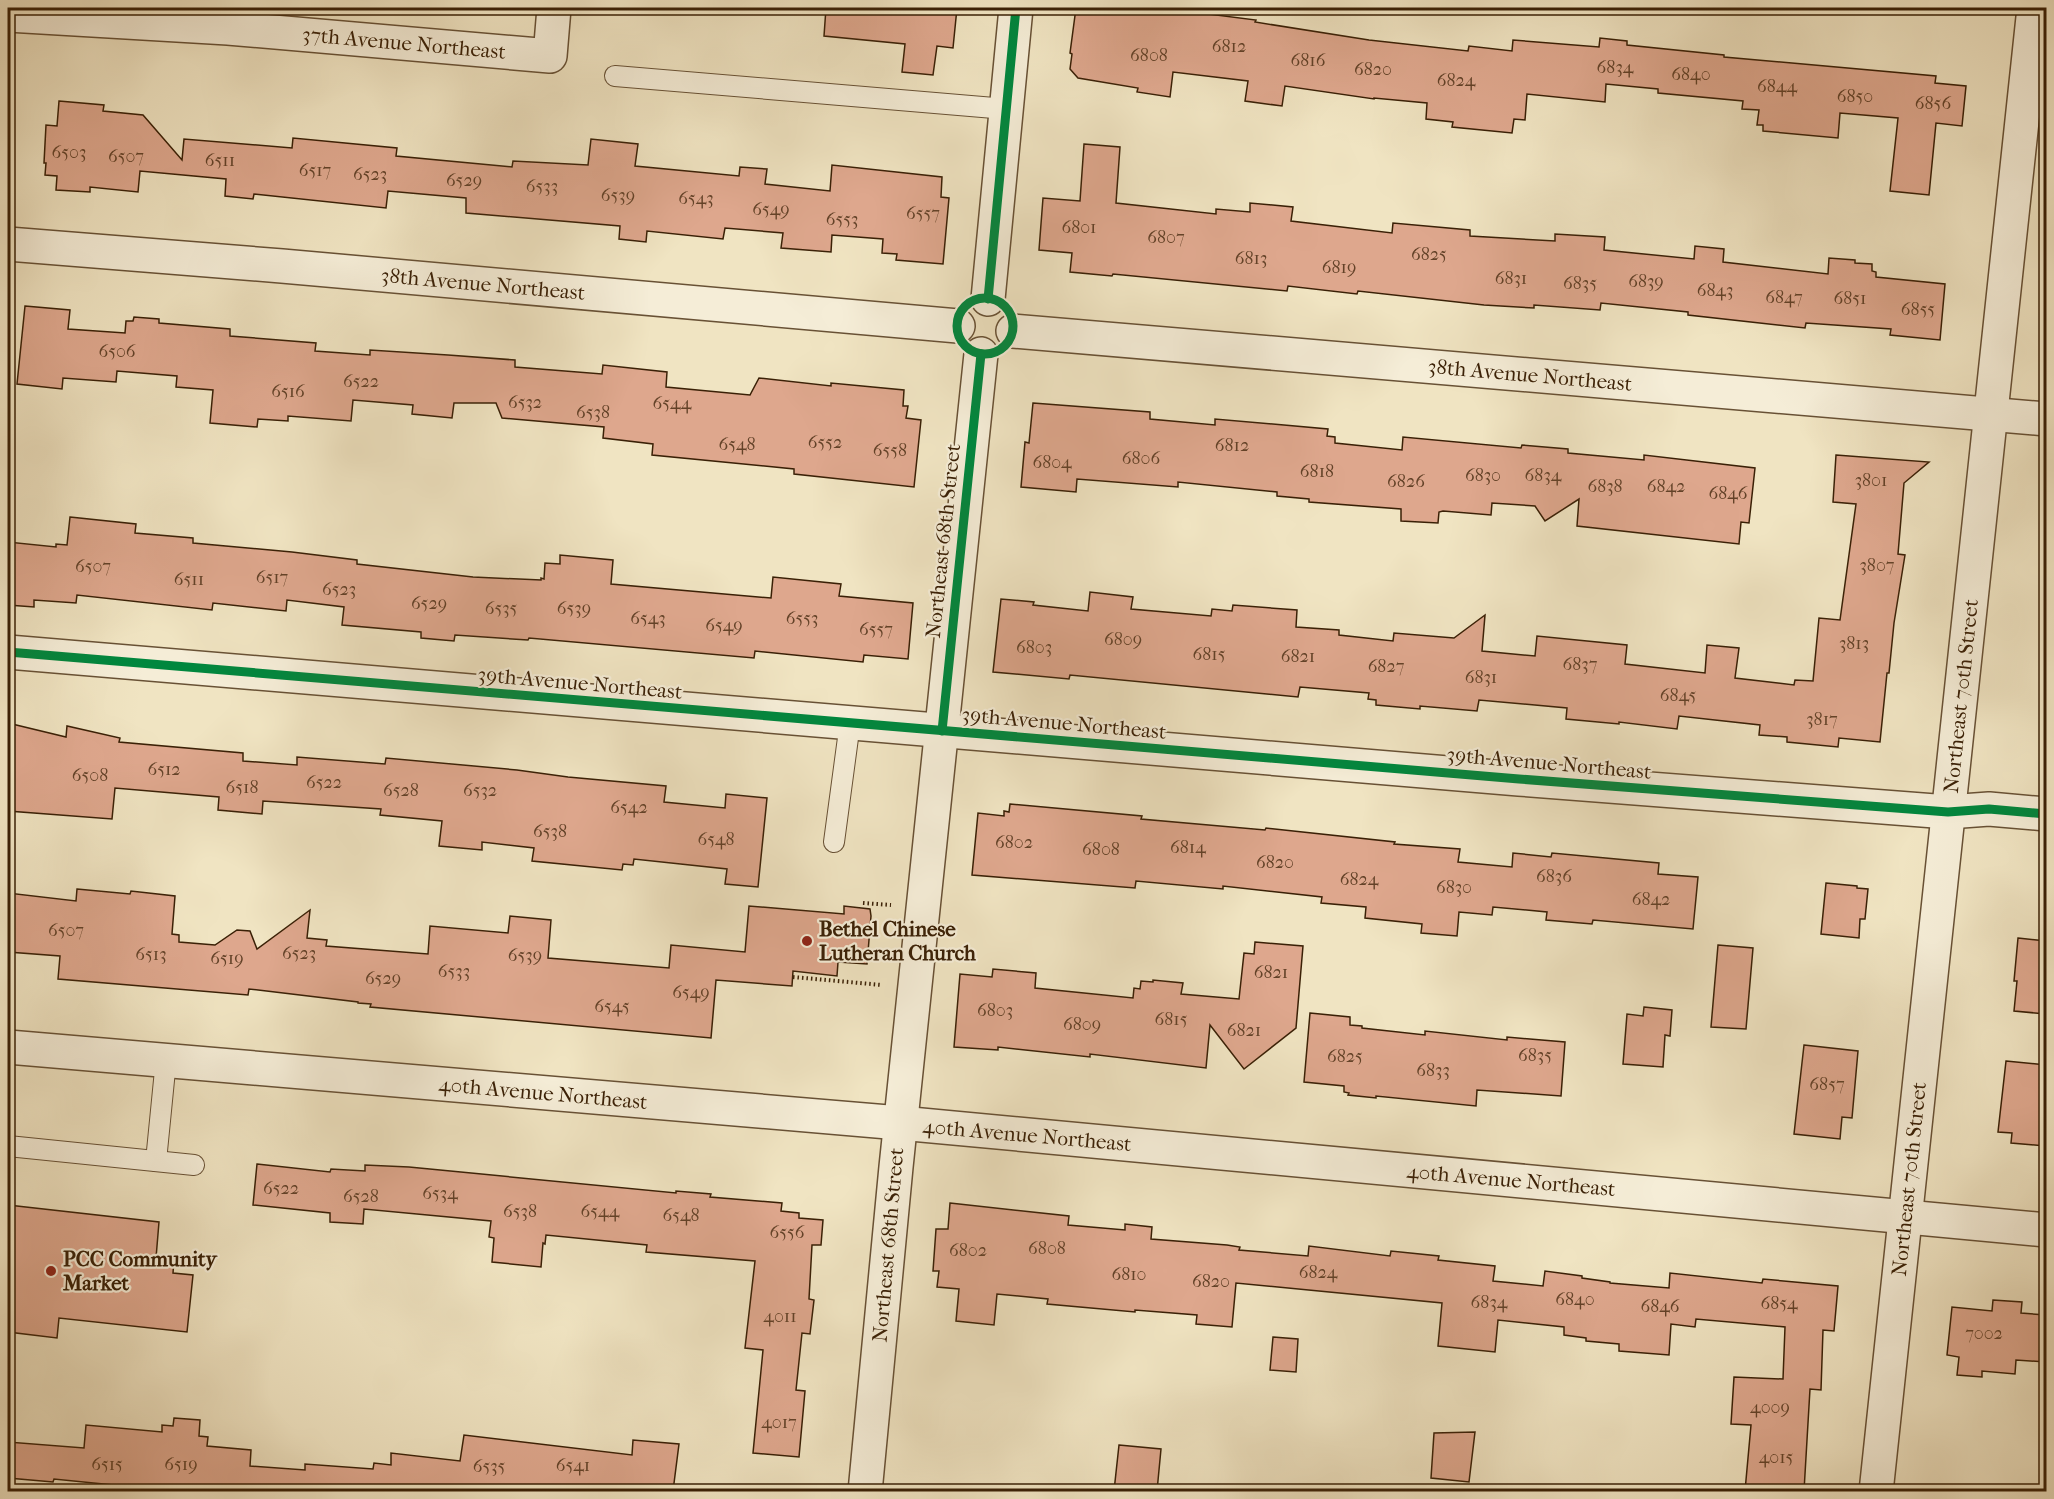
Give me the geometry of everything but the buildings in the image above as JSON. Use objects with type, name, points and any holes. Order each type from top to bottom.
[{"type":"street","name":"37th Avenue Northeast","points":[[8,15],[228,28],[550,56],[554,8]]},
{"type":"street","points":[[988,298],[1016,8]]},
{"type":"street","name":"Northeast 70th Street","points":[[1876,1491],[2034,8]]},
{"type":"street","name":"38th Avenue Northeast","points":[[8,244],[958,326]]},
{"type":"street","points":[[988,298],[1002,303],[1008,309],[1012,318],[1013,331],[1006,345],[999,351],[981,354],[965,345],[960,337],[958,326],[962,311],[968,304],[988,298]]},
{"type":"street","name":"38th Avenue Northeast","points":[[1013,331],[2046,419]]},
{"type":"street","name":"Northeast 68th Street","points":[[865,1491],[900,1123],[981,354]]},
{"type":"street","name":"39th Avenue Northeast","points":[[8,652],[1519,779],[1948,812],[1989,809],[2046,814]]},
{"type":"street","name":"40th Avenue Northeast","points":[[8,1047],[900,1123],[2046,1230]]},
{"type":"lane","points":[[615,76],[1006,109]]},
{"type":"lane","points":[[834,842],[850,723]]},
{"type":"lane","points":[[156,1161],[166,1060]]},
{"type":"lane","points":[[8,1146],[194,1165]]},
{"type":"path","points":[[863,903],[895,906]]},
{"type":"path","points":[[832,975],[832,981]]},
{"type":"path","points":[[793,977],[886,985]]},
{"type":"cycle path","points":[[988,299],[1016,8]]},
{"type":"cycle path","points":[[985,298],[996,300],[1005,306],[1011,315],[1013,326],[1011,337],[1005,346],[996,352],[985,354],[974,352],[965,346],[959,337],[957,326],[959,315],[965,306],[974,300],[985,298]]},
{"type":"cycle path","points":[[942,731],[981,354]]},
{"type":"cycle path","points":[[8,652],[1519,779],[1948,812],[1989,809],[2046,814]]},
{"type":"place","name":"Bethel Chinese Lutheran Church","points":[[807,941]]},
{"type":"place","name":"PCC Community Market","points":[[51,1271]]}]
